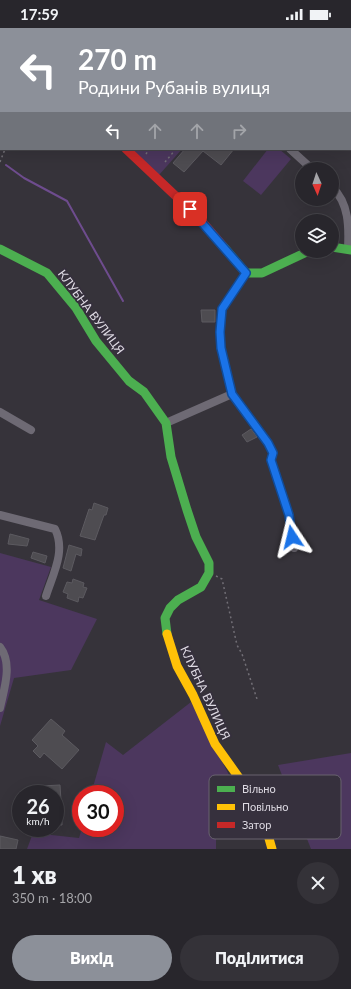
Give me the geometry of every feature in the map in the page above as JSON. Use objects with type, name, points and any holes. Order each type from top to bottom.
[{"type":"street","points":[[127,150],[199,218],[246,273],[262,273],[295,258]]},
{"type":"street","points":[[291,150],[304,162]]},
{"type":"street","points":[[339,196],[347,212],[350,249],[339,248]]},
{"type":"street","name":"КЛУБНА ВУЛИЦЯ","points":[[0,249],[35,266],[51,277],[76,308],[96,341],[129,381],[144,392],[166,423],[172,457],[186,510],[196,537],[209,563],[210,572],[202,587],[178,600],[170,608],[165,618],[166,632],[177,666],[215,744],[237,775]]},
{"type":"street","points":[[246,273],[222,309],[220,332],[221,348],[232,394],[268,443],[273,453],[271,460],[289,515],[294,548]]},
{"type":"street","points":[[166,423],[232,394]]},
{"type":"street","points":[[0,412],[31,430]]},
{"type":"street","points":[[0,515],[55,529],[58,536],[60,553],[46,596]]},
{"type":"street","points":[[0,647],[5,654],[7,666],[0,708]]},
{"type":"street","name":"КЛУБНА ВУЛИЦЯ","points":[[269,839],[272,849]]},
{"type":"path","points":[[0,162],[5,150]]},
{"type":"path","points":[[165,162],[175,150]]},
{"type":"path","points":[[210,572],[222,579],[237,645],[242,654],[257,699]]},
{"type":"shaded area","points":[[132,150],[181,150],[159,175]]},
{"type":"shaded area","points":[[267,150],[280,150],[291,159],[261,195],[243,181]]},
{"type":"shaded area","points":[[0,553],[51,567],[39,600],[97,619],[71,670],[14,678],[0,726]]},
{"type":"shaded area","points":[[191,702],[229,775],[209,775],[209,839],[216,839],[216,849],[27,849],[32,837],[124,837],[124,785],[94,785],[106,742],[123,755]]},
{"type":"shaded area","points":[[351,753],[351,849],[311,849],[307,839],[341,839],[341,775],[282,775],[278,765]]},
{"type":"building","points":[[184,150],[233,150],[221,165],[203,151],[184,172],[173,163]]},
{"type":"building","points":[[201,310],[215,310],[215,322],[202,322]]},
{"type":"building","points":[[251,429],[257,437],[247,442],[242,435]]},
{"type":"building","points":[[94,503],[108,508],[95,540],[80,536],[89,509],[92,510]]},
{"type":"building","points":[[10,534],[29,539],[27,546],[8,544]]},
{"type":"building","points":[[69,545],[82,549],[81,556],[76,554],[71,571],[63,568]]},
{"type":"building","points":[[33,552],[47,556],[45,563],[31,558]]},
{"type":"building","points":[[73,579],[84,583],[83,587],[87,588],[83,598],[79,597],[78,602],[67,598],[68,594],[63,592],[67,582],[72,583]]},
{"type":"building","points":[[51,719],[65,731],[62,735],[79,750],[62,769],[44,753],[40,758],[33,751],[38,746],[32,740]]},
{"type":"building","points":[[0,836],[18,840],[16,849],[0,849]]},
{"type":"waterway","points":[[6,165],[24,178],[67,201],[123,301]]},
{"type":"traffic: fast","points":[[223,246],[246,273],[262,273],[295,258]]},
{"type":"traffic: fast","points":[[339,248],[351,250]]},
{"type":"traffic: fast","points":[[0,249],[47,273],[76,308],[96,341],[129,381],[144,392],[166,423],[171,457],[187,510],[196,537],[209,563],[209,573],[201,587],[178,600],[170,608],[165,618],[167,634]]},
{"type":"traffic: slow","points":[[167,634],[177,666],[193,695],[215,744],[237,775]]},
{"type":"traffic: slow","points":[[269,839],[272,849]]},
{"type":"traffic: jam","points":[[127,150],[199,218],[223,246]]},
{"type":"route","points":[[190,209],[246,273],[222,309],[220,332],[221,348],[227,381],[232,394],[268,443],[273,453],[271,460],[289,515],[292,537]]}]
